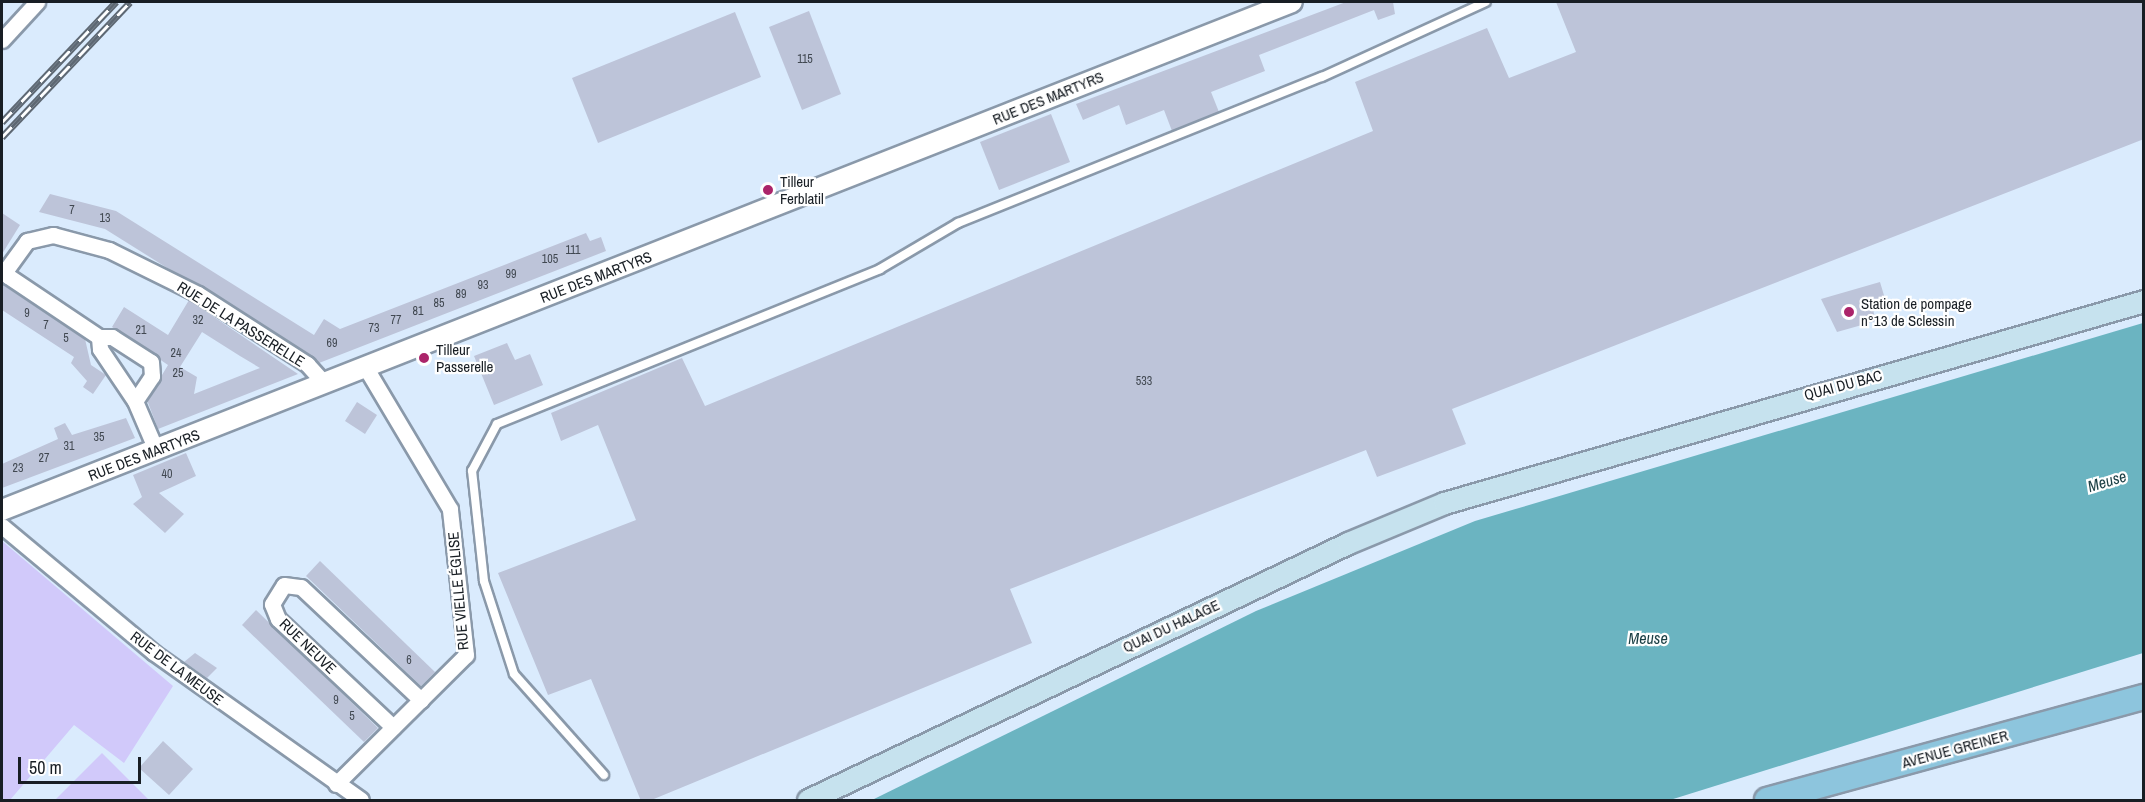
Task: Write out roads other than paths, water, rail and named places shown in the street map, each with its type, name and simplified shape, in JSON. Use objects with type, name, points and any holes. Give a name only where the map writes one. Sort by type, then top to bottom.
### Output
[{"type":"main road","name":"QUAI DU BAC","points":[[1543,470],[2144,301]]},
{"type":"main road","name":"QUAI DU HALAGE","points":[[808,801],[1348,543],[1543,470]]},
{"type":"main road","name":"AVENUE GREINER","points":[[1767,801],[2144,697]]},
{"type":"street","points":[[2,40],[37,2]]},
{"type":"street","name":"RUE DES MARTYRS","points":[[2,510],[1292,2]]},
{"type":"street","name":"RUE DE LA PASSERELLE","points":[[99,338],[8,276],[6,270],[27,241],[53,235],[109,250],[198,294],[307,364],[324,383]]},
{"type":"street","points":[[135,401],[152,376],[151,362],[112,337],[99,338],[117,382],[135,401],[156,450]]},
{"type":"street","name":"RUE VIELLE ÉGLISE","points":[[336,784],[466,655],[450,509],[366,368]]},
{"type":"street","name":"RUE DE LA MEUSE","points":[[2,526],[153,652],[361,801]]},
{"type":"street","name":"RUE NEUVE","points":[[393,727],[278,619],[272,604],[284,585],[301,587],[421,700]]},
{"type":"lane","points":[[604,775],[514,674],[484,581],[472,471],[497,424],[880,269],[958,223],[1322,77],[1486,2]]},
{"type":"water","name":"Meuse","points":[[2143,323],[2143,653],[1670,800],[872,800],[1256,611],[1475,521]]},
{"type":"railway","points":[[2,122],[116,2]]},
{"type":"railway","points":[[2,137],[130,2]]},
{"type":"place","name":"Tilleur Ferblatil","points":[[768,190]]},
{"type":"place","name":"Station de pompage n°13 de Sclessin","points":[[1849,312]]},
{"type":"place","name":"Tilleur Passerelle","points":[[424,358]]}]
